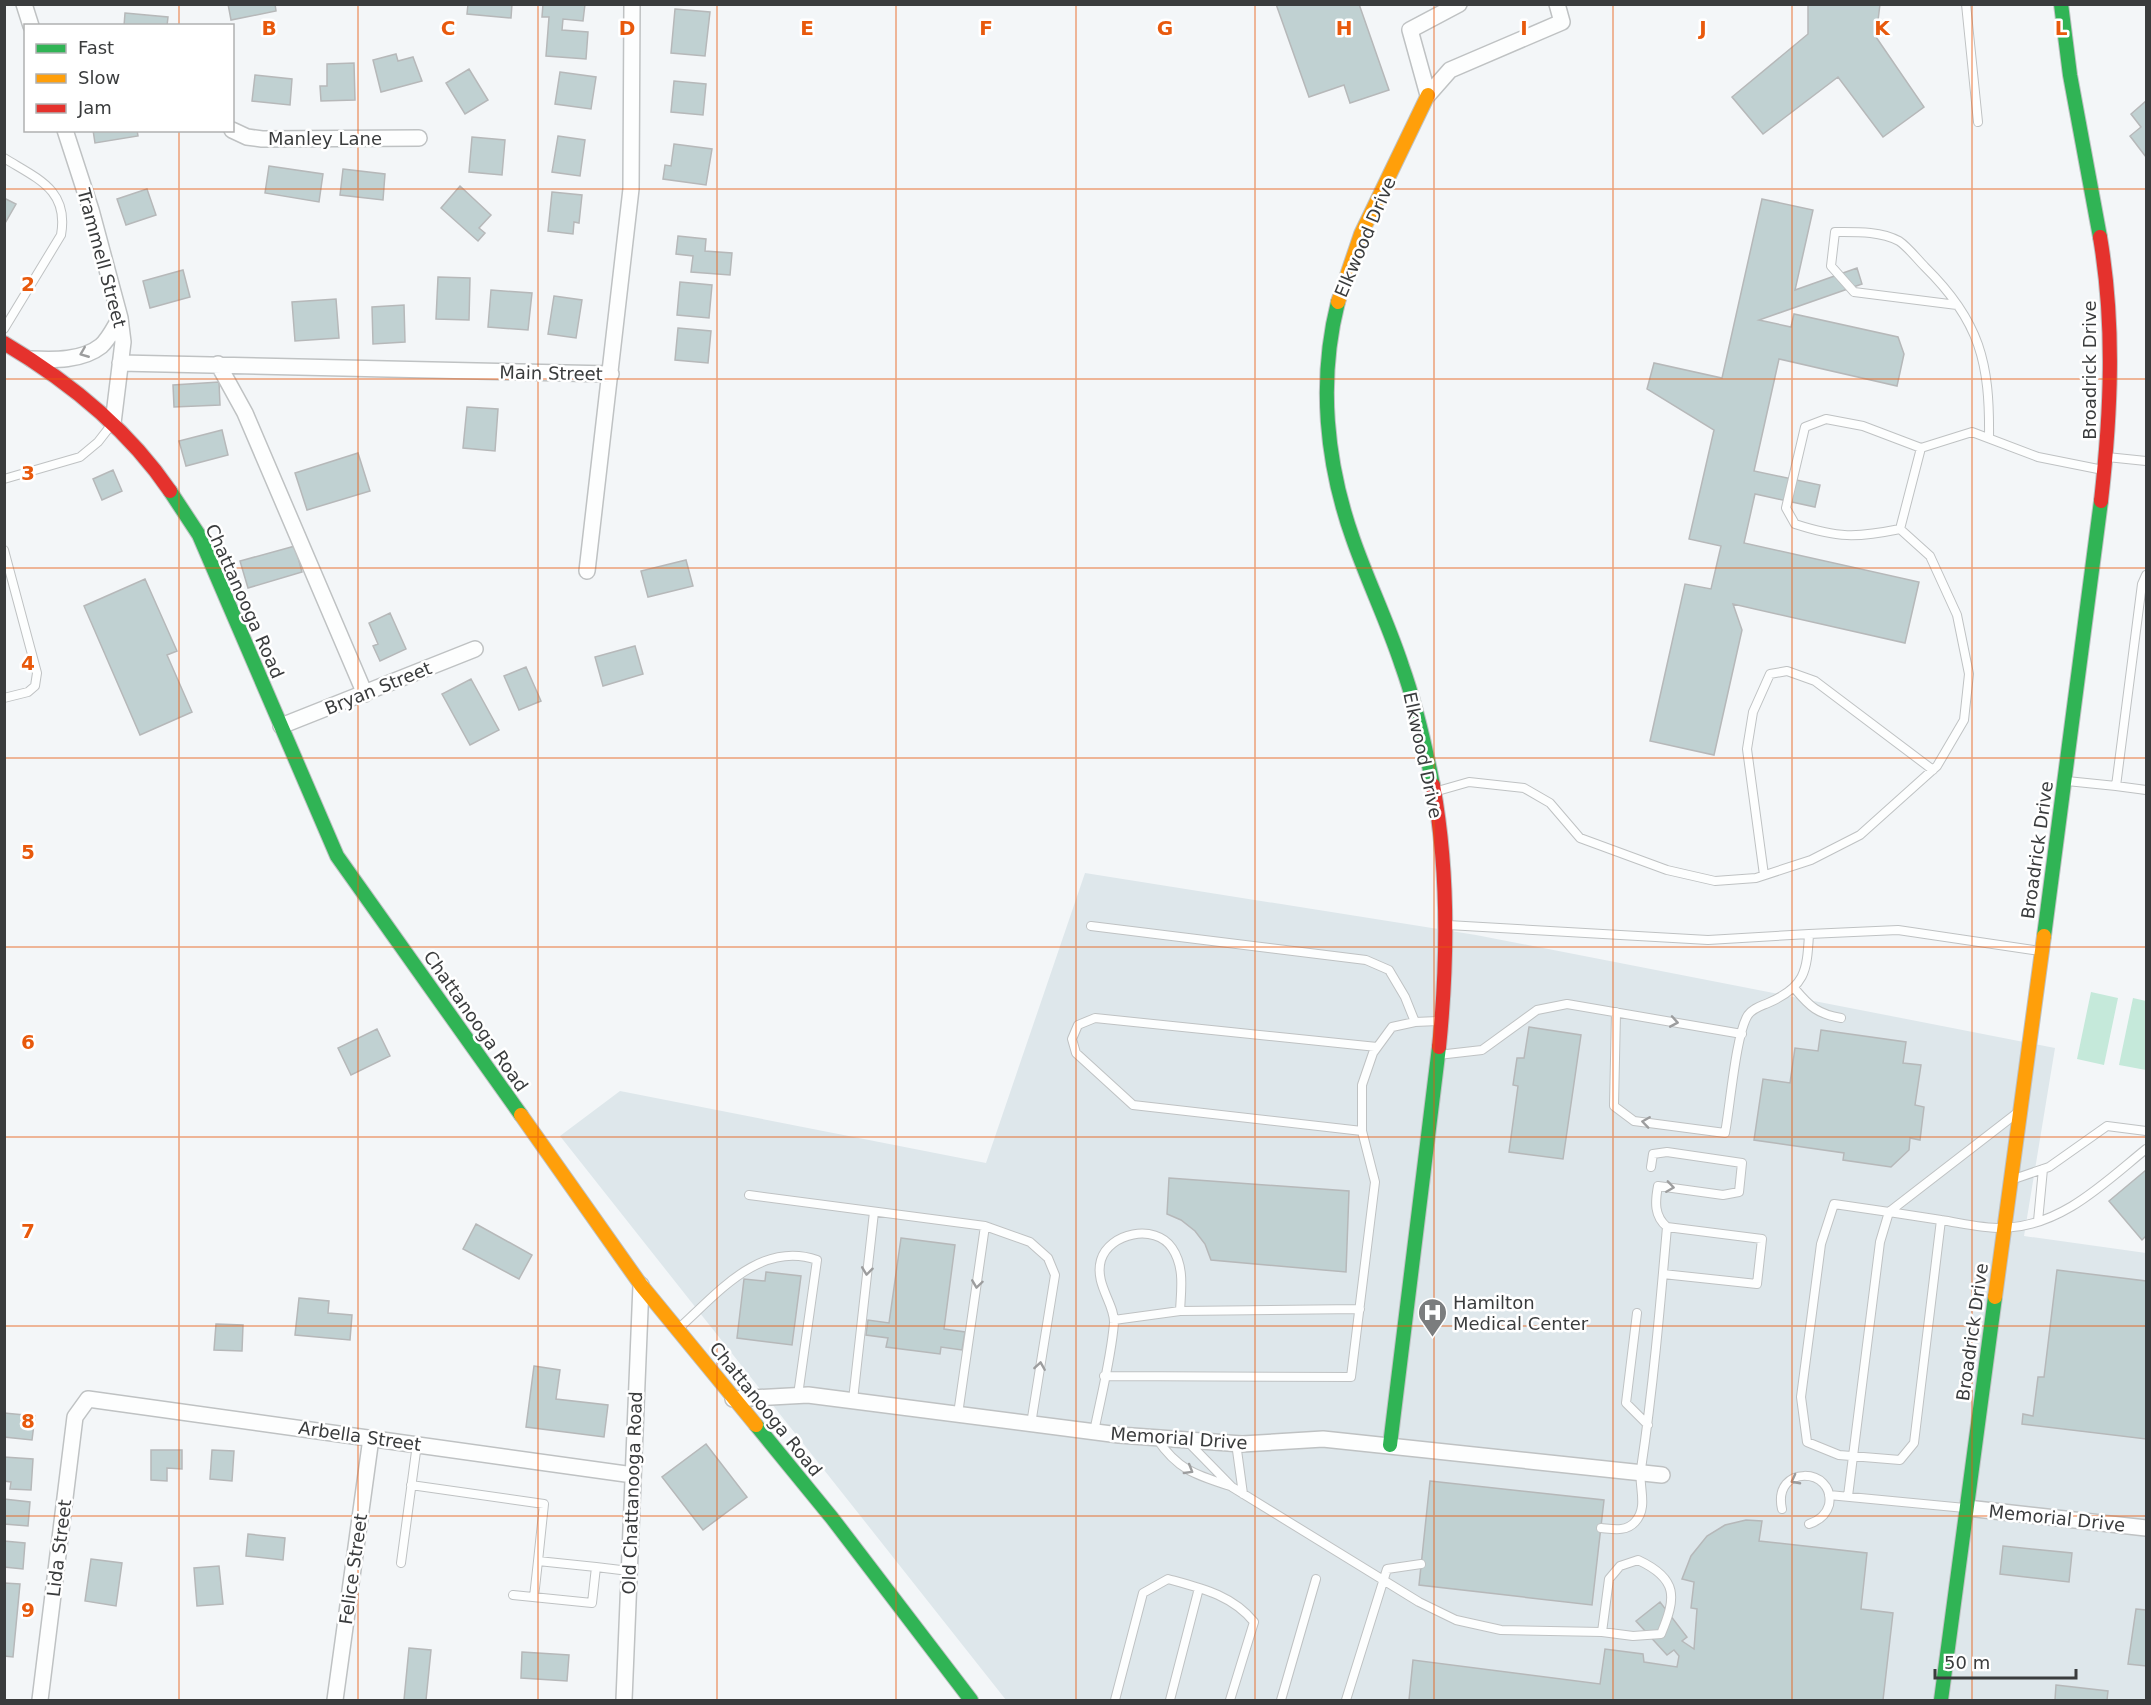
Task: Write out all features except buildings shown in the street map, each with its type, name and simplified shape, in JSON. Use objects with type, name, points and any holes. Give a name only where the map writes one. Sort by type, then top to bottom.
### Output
[{"type":"street","points":[[24,4],[30,24]]},
{"type":"street","name":"Main Street","points":[[120,363],[611,374],[631,189],[632,4]]},
{"type":"street","points":[[1428,95],[1410,30],[1459,4]]},
{"type":"street","name":"Elkwood Drive","points":[[1389,1445],[1442,1021],[1448,952],[1443,861],[1434,792],[1408,683],[1352,537],[1334,470],[1328,412],[1328,363],[1333,321],[1343,282],[1428,95],[1450,70],[1562,22],[1557,4]]},
{"type":"street","name":"Broadrick Drive","points":[[1941,1701],[2065,780],[2105,464],[2111,393],[2111,326],[2107,283],[2069,76],[2061,4]]},
{"type":"street","name":"Manley Lane","points":[[234,131],[247,137],[262,139],[419,138]]},
{"type":"street","name":"Trammell Street","points":[[66,132],[91,210],[120,318],[123,342],[112,423]]},
{"type":"street","points":[[31,359],[77,357],[101,346],[120,318]]},
{"type":"street","name":"Chattanooga Road","points":[[4,343],[31,359],[112,423],[155,469],[199,535],[337,856],[641,1286],[832,1518],[971,1701]]},
{"type":"street","points":[[218,364],[245,413],[365,694]]},
{"type":"street","points":[[587,571],[611,374]]},
{"type":"street","name":"Bryan Street","points":[[281,726],[475,649]]},
{"type":"street","name":"Old Chattanooga Road","points":[[624,1701],[641,1286]]},
{"type":"street","name":"Memorial Drive","points":[[733,1399],[798,1395],[853,1400],[1094,1432],[1187,1441],[1236,1443],[1323,1439],[1662,1475]]},
{"type":"street","name":"Arbella Street","points":[[88,1399],[633,1475]]},
{"type":"street","name":"Lida Street","points":[[40,1701],[75,1417],[88,1399]]},
{"type":"street","name":"Felice Street","points":[[335,1701],[371,1438]]},
{"type":"street","name":"Memorial Drive","points":[[1967,1508],[2146,1528]]},
{"type":"lane","points":[[1966,4],[1978,122]]},
{"type":"lane","points":[[4,158],[50,187],[59,200],[64,219],[61,235],[4,328]]},
{"type":"lane","points":[[1957,305],[1854,292],[1831,266],[1835,232],[1868,232],[1899,242],[1948,290],[1976,334],[1989,388],[1989,438]]},
{"type":"lane","points":[[1900,529],[1861,537],[1821,532],[1796,524],[1786,508],[1805,427],[1826,419],[1863,426],[1921,448],[1972,432],[2038,457],[2105,464],[2146,461]]},
{"type":"lane","points":[[4,479],[80,457],[98,442],[112,423]]},
{"type":"lane","points":[[1900,529],[1921,448]]},
{"type":"lane","points":[[1434,792],[1469,782],[1524,788],[1550,803],[1580,838],[1667,870],[1715,880],[1764,875],[1811,860],[1860,835],[1933,770],[1964,720],[1970,674],[1957,615],[1930,556],[1900,529]]},
{"type":"lane","points":[[4,550],[37,673],[35,686],[28,692],[4,698]]},
{"type":"lane","points":[[2116,786],[2142,584],[2146,575]]},
{"type":"lane","points":[[1764,875],[1747,749],[1753,712],[1770,674],[1787,671],[1815,681],[1933,770]]},
{"type":"lane","points":[[2065,780],[2146,790]]},
{"type":"lane","points":[[1446,925],[1708,940],[1898,930],[2042,951]]},
{"type":"lane","points":[[1091,926],[1366,960],[1389,970],[1406,997],[1415,1022]]},
{"type":"lane","points":[[1616,1012],[1614,1106],[1634,1121],[1725,1133],[1742,1034],[1748,1015],[1755,1008],[1795,989],[1807,967],[1809,934]]},
{"type":"lane","points":[[1795,989],[1809,1007],[1819,1014],[1841,1018]]},
{"type":"lane","points":[[1438,1055],[1482,1050],[1537,1011],[1567,1004],[1742,1034]]},
{"type":"lane","points":[[1362,1131],[1133,1105],[1076,1053],[1072,1039],[1078,1025],[1095,1018],[1377,1047]]},
{"type":"lane","points":[[1104,1376],[1351,1377],[1375,1182],[1362,1131],[1362,1085],[1377,1047],[1392,1027],[1415,1022],[1442,1021]]},
{"type":"lane","points":[[1848,1496],[1880,1242],[1889,1212],[2020,1110]]},
{"type":"lane","points":[[2011,1180],[2043,1169],[2107,1126],[2146,1131]]},
{"type":"lane","points":[[1941,1220],[1914,1443],[1900,1460],[1839,1455],[1807,1442],[1801,1398],[1821,1244],[1834,1204],[2004,1228],[2051,1218],[2080,1203],[2146,1149]]},
{"type":"lane","points":[[1651,1167],[1653,1154],[1667,1152],[1742,1163],[1739,1192],[1723,1195],[1658,1186],[1654,1203],[1660,1221],[1667,1227],[1762,1239],[1757,1284],[1663,1274]]},
{"type":"lane","points":[[2038,1221],[2043,1169]]},
{"type":"lane","points":[[749,1195],[986,1226],[1030,1242],[1048,1258],[1055,1275],[1031,1424]]},
{"type":"lane","points":[[853,1400],[874,1212]]},
{"type":"lane","points":[[958,1414],[986,1226]]},
{"type":"lane","points":[[1601,1528],[1621,1530],[1635,1522],[1643,1507],[1640,1472],[1648,1425],[1667,1227]]},
{"type":"lane","points":[[1094,1432],[1114,1320],[1100,1275],[1101,1259],[1114,1241],[1133,1233],[1157,1236],[1171,1246],[1179,1263],[1182,1282],[1180,1311]]},
{"type":"lane","points":[[678,1329],[750,1265],[782,1256],[801,1254],[817,1260],[798,1395]]},
{"type":"lane","points":[[1114,1320],[1180,1311],[1360,1309]]},
{"type":"lane","points":[[1638,1313],[1626,1403],[1648,1425]]},
{"type":"lane","points":[[1156,1438],[1171,1459],[1198,1476],[1232,1486]]},
{"type":"lane","points":[[1187,1441],[1243,1494],[1385,1581],[1456,1620],[1501,1630],[1602,1632],[1633,1636],[1661,1635],[1673,1605],[1666,1578],[1654,1567],[1638,1560],[1620,1566],[1610,1579],[1602,1632]]},
{"type":"lane","points":[[1236,1443],[1243,1494]]},
{"type":"lane","points":[[401,1563],[417,1444]]},
{"type":"lane","points":[[1782,1509],[1780,1495],[1784,1487],[1796,1476],[1813,1476],[1820,1480],[1829,1495],[1829,1503],[1822,1517],[1809,1524]]},
{"type":"lane","points":[[411,1485],[544,1504],[534,1597]]},
{"type":"lane","points":[[1829,1495],[1967,1508]]},
{"type":"lane","points":[[538,1561],[629,1570]]},
{"type":"lane","points":[[1346,1701],[1387,1569],[1421,1564]]},
{"type":"lane","points":[[513,1595],[592,1603],[596,1566]]},
{"type":"lane","points":[[1115,1701],[1143,1593],[1168,1579],[1211,1591],[1242,1608],[1254,1622],[1230,1701]]},
{"type":"lane","points":[[1281,1701],[1316,1579]]},
{"type":"lane","points":[[1170,1701],[1200,1588]]},
{"type":"shaded area","name":"Hamilton Medical Center","points":[[1085,873],[1476,935],[2055,1048],[2024,1236],[2146,1253],[2146,1700],[1006,1700],[560,1136],[620,1091],[986,1163]]},
{"type":"green space","points":[[2091,992],[2118,998],[2104,1065],[2077,1059]]},
{"type":"green space","points":[[2133,998],[2146,1001],[2146,1070],[2119,1065]]},
{"type":"traffic: fast","points":[[2061,4],[2070,75],[2100,237]]},
{"type":"traffic: fast","points":[[1338,302],[1328,362],[1327,392],[1328,422],[1336,481],[1353,539],[1407,681],[1420,725],[1433,785]]},
{"type":"traffic: fast","points":[[170,491],[199,535],[337,856],[521,1115]]},
{"type":"traffic: fast","points":[[2044,936],[2101,501]]},
{"type":"traffic: fast","points":[[1390,1445],[1439,1047]]},
{"type":"traffic: fast","points":[[1941,1700],[1995,1297]]},
{"type":"traffic: fast","points":[[756,1425],[832,1518],[971,1700]]},
{"type":"traffic: slow","points":[[1338,302],[1361,234],[1428,95]]},
{"type":"traffic: slow","points":[[1995,1297],[2044,936]]},
{"type":"traffic: slow","points":[[521,1115],[641,1285],[756,1425]]},
{"type":"traffic: jam","points":[[2100,237],[2110,336],[2109,402],[2101,501]]},
{"type":"traffic: jam","points":[[4,343],[51,373],[95,408],[135,447],[170,491]]},
{"type":"traffic: jam","points":[[1433,785],[1442,850],[1445,916],[1444,981],[1439,1047]]},
{"type":"place","name":"Hamilton Medical Center","points":[[1432,1338]]}]
